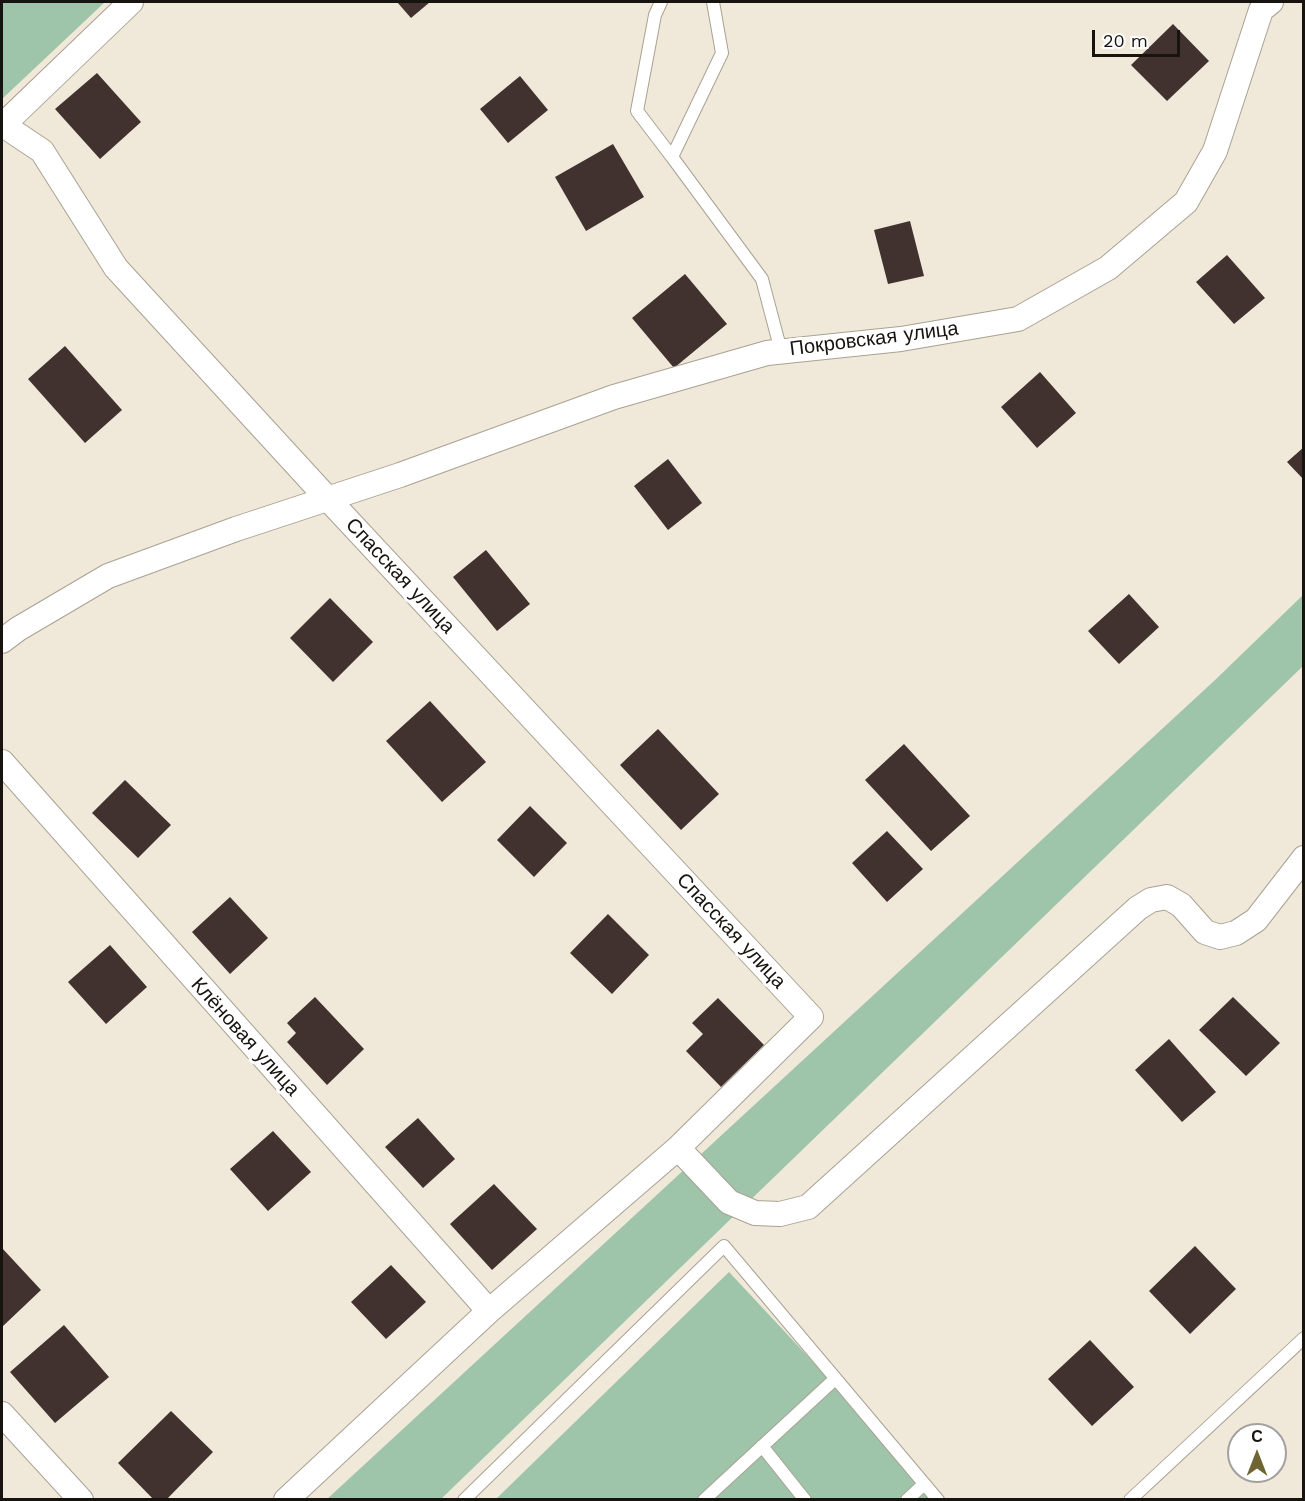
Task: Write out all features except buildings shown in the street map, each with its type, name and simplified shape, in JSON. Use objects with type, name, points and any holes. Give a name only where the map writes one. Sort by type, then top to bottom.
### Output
[{"type":"street","name":"Спасская улица","points":[[131,2],[3,125],[42,151],[116,268],[811,1017],[678,1148]]},
{"type":"street","name":"Покровская улица","points":[[2,641],[18,629],[108,576],[236,529],[400,475],[614,397],[767,353],[901,339],[1018,319],[1108,268],[1186,202],[1215,151],[1261,10],[1271,2]]},
{"type":"street","name":"Клёновая улица","points":[[2,762],[489,1311]]},
{"type":"street","points":[[286,1500],[489,1311],[678,1148],[729,1202],[755,1213],[780,1214],[808,1207],[1138,908],[1151,900],[1167,897],[1181,905],[1205,932],[1220,937],[1236,933],[1256,920],[1304,858]]},
{"type":"street","points":[[2,1414],[81,1500]]},
{"type":"lane","points":[[661,2],[655,15],[637,111],[762,279],[781,351]]},
{"type":"lane","points":[[672,157],[722,52],[713,2]]},
{"type":"lane","points":[[464,1500],[724,1246],[923,1485],[938,1500]]},
{"type":"lane","points":[[1130,1500],[1304,1338]]},
{"type":"lane","points":[[704,1500],[835,1379]]},
{"type":"lane","points":[[762,1446],[806,1500]]},
{"type":"lane","points":[[907,1500],[923,1485]]},
{"type":"green space","points":[[2,2],[105,2],[2,99]]},
{"type":"green space","points":[[1303,595],[1303,666],[441,1499],[326,1500],[1214,681]]},
{"type":"green space","points":[[729,1272],[886,1440],[934,1500],[495,1500]]}]
